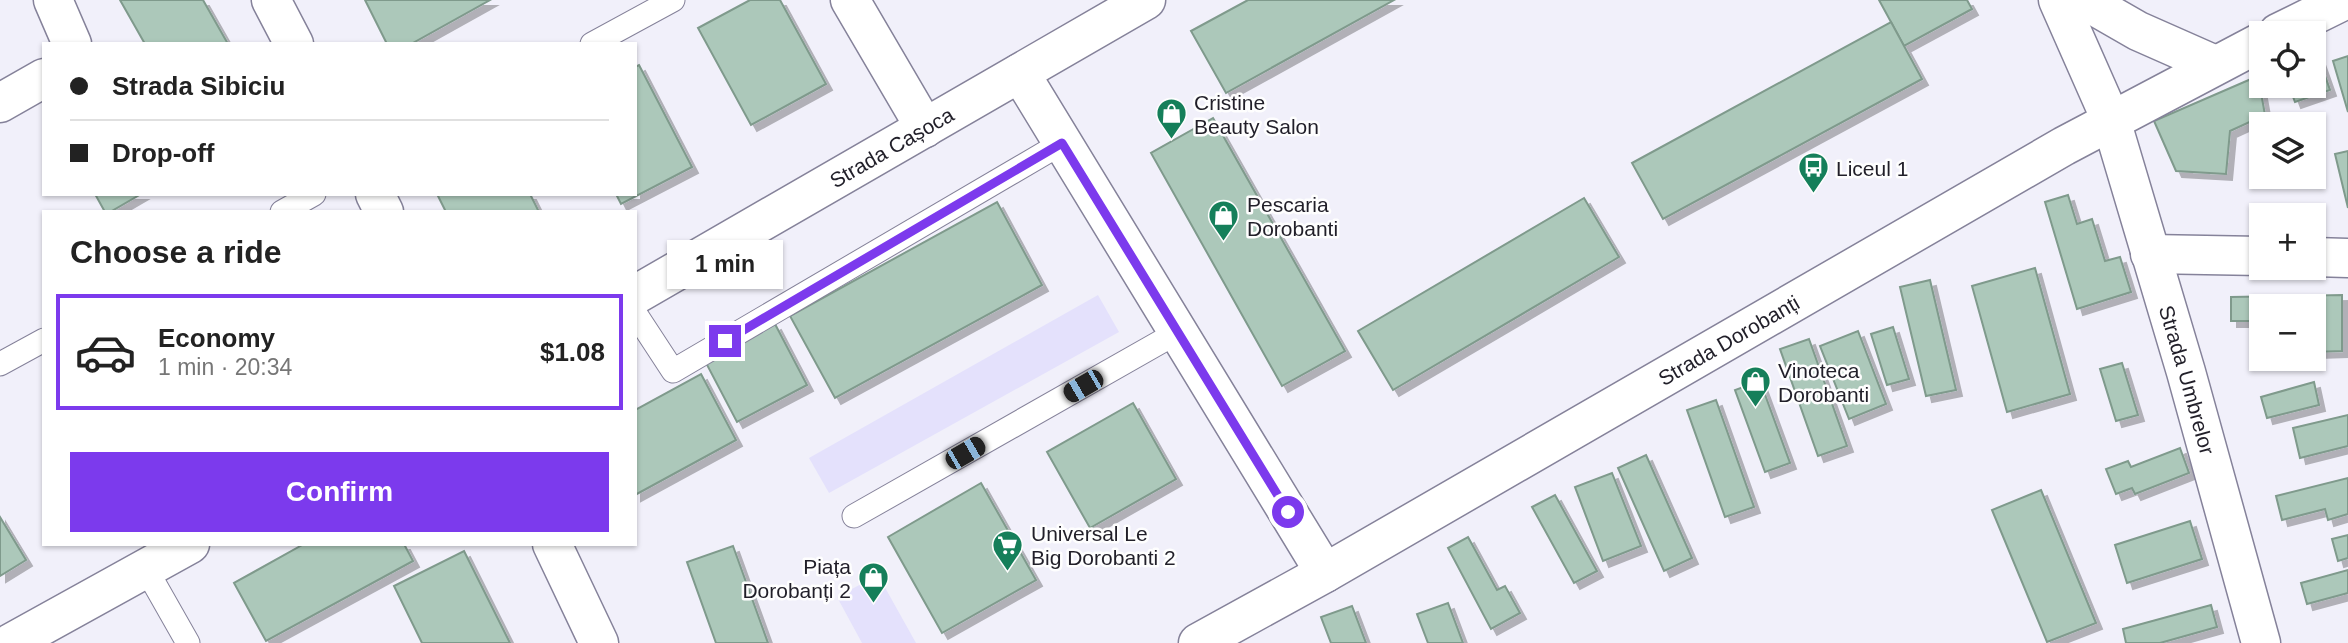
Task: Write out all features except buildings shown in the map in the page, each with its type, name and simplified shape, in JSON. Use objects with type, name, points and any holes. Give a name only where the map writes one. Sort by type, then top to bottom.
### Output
[{"type":"street","points":[[53,0],[71,42]]},
{"type":"street","points":[[271,0],[293,42]]},
{"type":"street","points":[[850,0],[925,128]]},
{"type":"street","name":"Strada Cașoca","points":[[637,294],[1146,0]]},
{"type":"street","name":"Strada Umbrelor","points":[[2058,0],[2111,120],[2261,643]]},
{"type":"street","points":[[2084,0],[2138,31],[2215,65]]},
{"type":"street","points":[[2302,21],[2345,0]]},
{"type":"street","name":"Strada Dorobanți","points":[[1198,643],[1325,573],[2111,120],[2249,48]]},
{"type":"street","points":[[1020,73],[1325,573]]},
{"type":"street","points":[[0,103],[42,79]]},
{"type":"street","points":[[2150,254],[2249,256]]},
{"type":"street","points":[[2326,257],[2348,258]]},
{"type":"street","points":[[11,643],[186,546]]},
{"type":"street","points":[[553,546],[599,643]]},
{"type":"lane","points":[[596,42],[673,0]]},
{"type":"lane","points":[[637,316],[673,371],[1062,143]]},
{"type":"lane","points":[[286,210],[310,196]]},
{"type":"lane","points":[[854,516],[1178,332]]},
{"type":"lane","points":[[0,364],[42,341]]},
{"type":"lane","points":[[146,569],[188,643]]},
{"type":"shaded area","points":[[1098,295],[1119,332],[829,493],[809,458]]},
{"type":"shaded area","points":[[878,575],[916,643],[862,643],[837,597]]},
{"type":"place","name":"Cristine Beauty Salon","points":[[1171,141]]},
{"type":"place","name":"Liceul 1","points":[[1813,195]]},
{"type":"place","name":"Pescaria Dorobanti","points":[[1224,243]]},
{"type":"place","name":"Vinoteca Dorobanti","points":[[1755,409]]},
{"type":"place","name":"Universal Le Big Dorobanti 2","points":[[1008,572]]},
{"type":"place","name":"Piața Dorobanți 2","points":[[874,605]]},
{"type":"route","points":[[725,341],[1062,143],[1288,512]]}]
